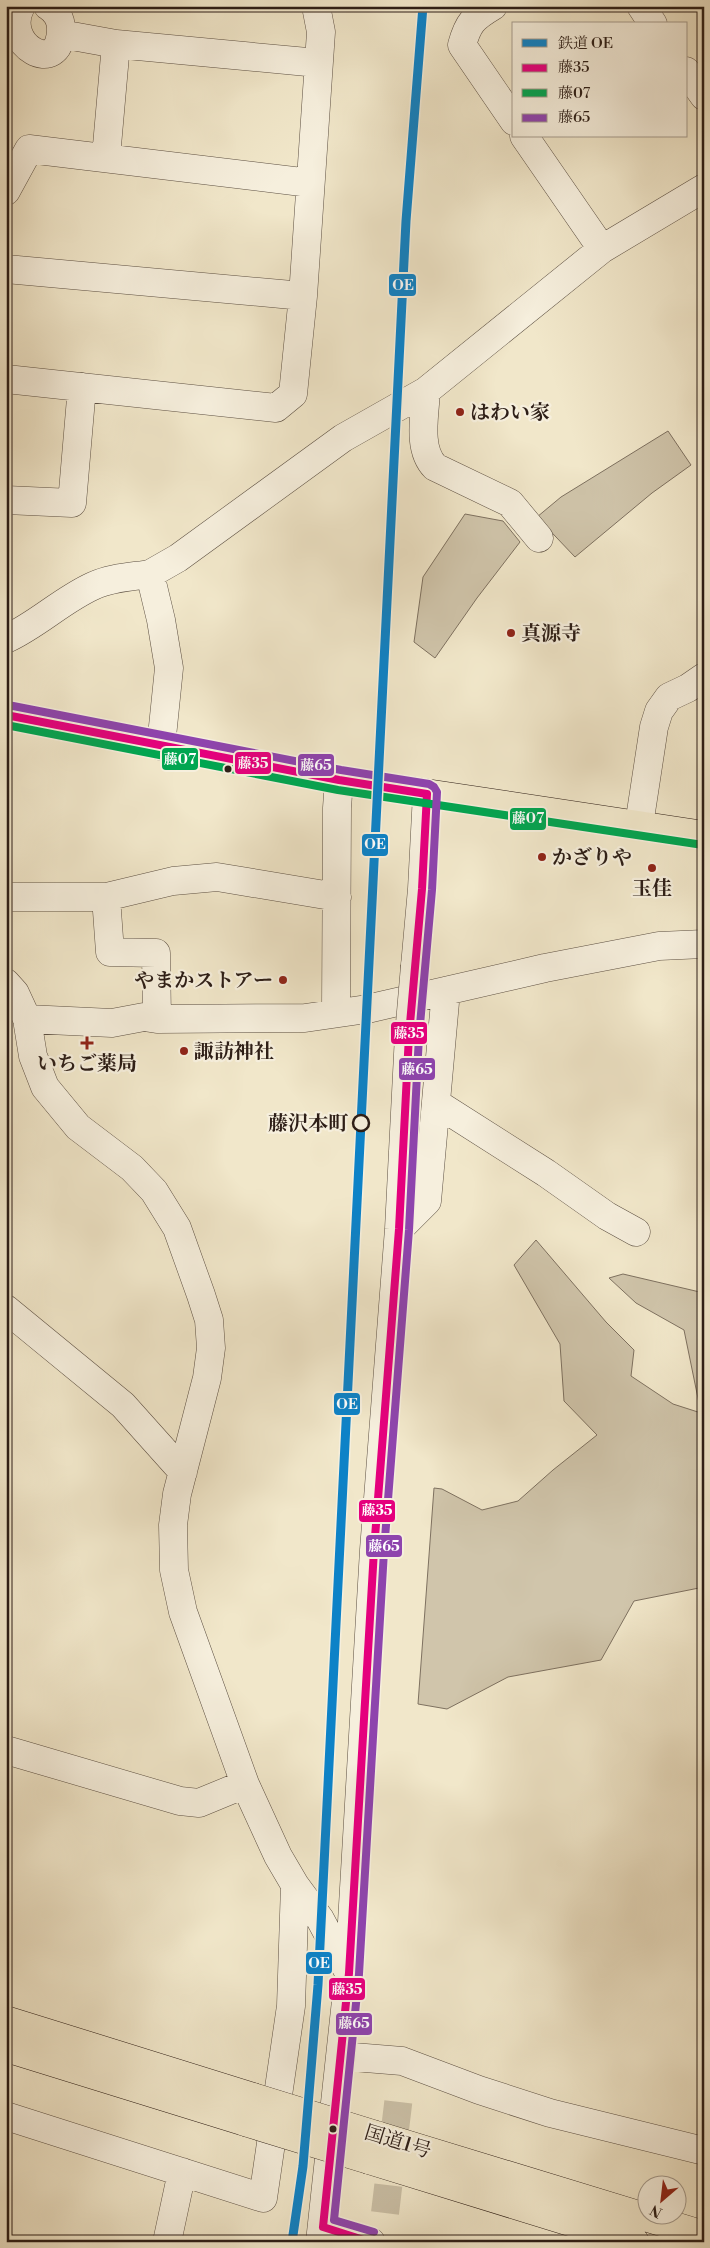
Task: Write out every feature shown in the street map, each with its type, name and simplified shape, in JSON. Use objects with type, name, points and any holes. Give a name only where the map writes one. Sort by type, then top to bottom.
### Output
[{"type":"main road","points":[[6,714],[343,781],[704,835]]},
{"type":"main road","name":"国道1号","points":[[6,2020],[249,2110]]},
{"type":"main road","name":"国道1号","points":[[6,2048],[249,2110],[373,2147],[704,2235]]},
{"type":"main road","name":"国道1号","points":[[373,2147],[635,2242]]},
{"type":"street","points":[[21,6],[10,19],[8,27],[13,56],[44,54],[58,42],[54,14]]},
{"type":"street","points":[[6,379],[276,408],[293,394],[303,296],[320,32],[316,6]]},
{"type":"street","points":[[493,6],[476,16],[467,28],[462,45],[512,118]]},
{"type":"street","points":[[641,6],[652,22]]},
{"type":"street","points":[[54,14],[116,44],[318,63]]},
{"type":"street","points":[[106,157],[116,44]]},
{"type":"street","points":[[688,74],[704,96]]},
{"type":"street","points":[[525,138],[602,250]]},
{"type":"street","points":[[6,191],[29,148],[310,183]]},
{"type":"street","points":[[6,639],[34,625],[58,607],[92,586],[109,580],[150,574],[178,558],[344,438],[426,391],[602,250],[704,188]]},
{"type":"street","points":[[6,269],[303,296]]},
{"type":"street","points":[[6,500],[72,503],[82,387]]},
{"type":"street","points":[[426,391],[424,440],[429,461],[435,467],[510,503],[539,538]]},
{"type":"street","points":[[150,574],[161,620],[169,668],[160,746]]},
{"type":"street","points":[[639,825],[654,727],[659,711],[669,697],[688,688],[704,677]]},
{"type":"street","points":[[336,1012],[337,897],[343,781]]},
{"type":"street","points":[[371,2242],[321,2234],[342,2056],[349,1973],[374,1550],[399,1229],[409,1035],[422,889],[427,794]]},
{"type":"street","points":[[6,897],[106,897],[172,881],[217,877],[337,897]]},
{"type":"street","points":[[106,897],[110,952],[156,953],[157,1019]]},
{"type":"street","points":[[27,1019],[112,1023],[144,1017],[157,1019],[305,1018],[367,1009],[545,968],[659,946],[704,944]]},
{"type":"street","points":[[6,983],[15,993],[27,1019],[33,1056],[45,1088],[78,1127],[132,1168],[154,1191],[177,1228],[201,1295],[209,1320],[211,1348],[207,1378],[177,1494],[173,1526],[174,1570],[184,1612],[245,1784],[278,1856],[295,1885],[320,1919],[349,1973]]},
{"type":"street","points":[[399,1229],[428,1200],[446,991]]},
{"type":"street","points":[[436,1103],[546,1173],[607,1216],[636,1232]]},
{"type":"street","points":[[6,1309],[123,1405],[183,1472]]},
{"type":"street","points":[[6,1750],[180,1802],[199,1803],[245,1784]]},
{"type":"street","points":[[6,2116],[263,2198],[291,2006],[295,1885]]},
{"type":"street","points":[[342,2056],[402,2061],[550,2114],[704,2151]]},
{"type":"street","points":[[167,2242],[182,2172]]},
{"type":"shaded area","points":[[668,431],[691,465],[652,493],[575,557],[537,517],[561,497]]},
{"type":"shaded area","points":[[465,514],[503,521],[520,542],[477,598],[435,658],[414,642],[423,577]]},
{"type":"shaded area","points":[[536,1240],[606,1322],[634,1350],[631,1376],[673,1404],[701,1413],[684,1330],[636,1303],[609,1278],[623,1274],[704,1293],[704,1587],[634,1601],[601,1660],[508,1677],[447,1709],[418,1704],[434,1488],[442,1489],[482,1510],[518,1501],[597,1435],[564,1401],[560,1344],[514,1265]]},
{"type":"tunnel","points":[[385,2213],[399,2096]]},
{"type":"rail line","name":"OE","points":[[292,2242],[303,2166],[318,1985],[406,221],[423,6]]},
{"type":"transit line","name":"藤65","points":[[8,705],[341,770],[429,784],[437,792],[432,890],[419,1036],[409,1230],[384,1551],[359,1974],[334,2220],[374,2232]]},
{"type":"transit line","name":"藤35","points":[[6,715],[339,780],[427,794]]},
{"type":"transit line","name":"藤07","points":[[6,725],[338,790],[703,845]]},
{"type":"transit line","name":"藤35","points":[[323,2227],[349,1973],[374,1550],[399,1229],[409,1035],[422,889],[427,794]]},
{"type":"transit line","name":"藤35","points":[[323,2227],[370,2242]]},
{"type":"place","name":"はわい家","points":[[460,412]]},
{"type":"place","name":"真源寺","points":[[511,633]]},
{"type":"place","name":"かざりや","points":[[542,857]]},
{"type":"place","name":"玉佳","points":[[652,868]]},
{"type":"place","name":"やまかストアー","points":[[283,980]]},
{"type":"place","name":"いちご薬局","points":[[87,1043]]},
{"type":"place","name":"諏訪神社","points":[[184,1051]]},
{"type":"place","name":"藤沢本町","points":[[361,1123]]}]
